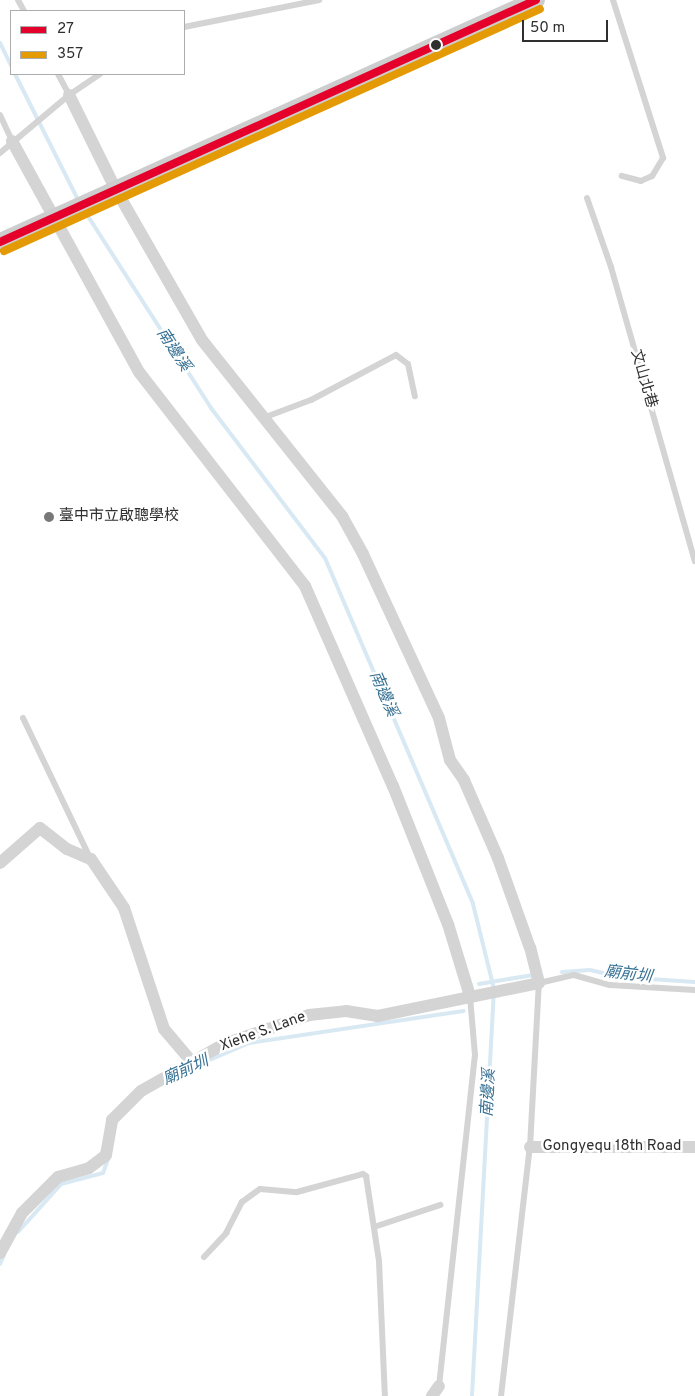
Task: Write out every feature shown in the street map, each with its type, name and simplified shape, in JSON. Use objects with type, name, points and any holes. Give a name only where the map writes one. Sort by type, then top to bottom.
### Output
[{"type":"main road","points":[[0,242],[536,0]]},
{"type":"street","points":[[65,99],[202,340],[262,419],[342,516],[384,593],[439,718],[450,760],[464,780],[498,858],[530,948],[538,983]]},
{"type":"street","points":[[15,139],[59,216],[139,372],[305,586],[393,786],[448,924],[470,996]]},
{"type":"street","points":[[0,863],[40,828],[67,849],[91,859],[124,908],[164,1029],[192,1062]]},
{"type":"street","name":"Xiehe S. Lane","points":[[0,1253],[22,1213],[58,1177],[89,1168],[106,1155],[112,1120],[141,1090],[233,1041],[310,1015],[346,1011],[378,1016],[538,983]]},
{"type":"street","name":"Gongyequ 18th Road","points":[[530,1147],[695,1147]]},
{"type":"lane","points":[[185,27],[319,0]]},
{"type":"lane","points":[[613,0],[663,158],[652,176],[641,181],[622,176]]},
{"type":"lane","points":[[58,75],[65,99]]},
{"type":"lane","points":[[0,153],[65,99],[99,75]]},
{"type":"lane","points":[[0,115],[15,139]]},
{"type":"lane","name":"文山北巷","points":[[587,198],[611,267],[695,561]]},
{"type":"lane","points":[[262,419],[311,400],[396,355],[408,364],[415,396]]},
{"type":"lane","points":[[23,718],[91,859]]},
{"type":"lane","points":[[501,1396],[530,1147],[538,983],[574,975],[610,985],[695,990]]},
{"type":"lane","points":[[436,1391],[474,1055],[470,996]]},
{"type":"lane","points":[[204,1257],[226,1233],[242,1202],[260,1189],[297,1192],[363,1174],[366,1176],[379,1261],[385,1396]]},
{"type":"lane","points":[[374,1227],[440,1205]]},
{"type":"waterway","name":"南邊溪","points":[[0,43],[10,64]]},
{"type":"waterway","name":"南邊溪","points":[[16,75],[79,202]]},
{"type":"waterway","name":"南邊溪","points":[[84,210],[211,408],[325,558],[473,904],[494,989],[472,1396]]},
{"type":"waterway","name":"廟前圳","points":[[562,972],[590,970],[620,977],[695,982]]},
{"type":"waterway","name":"廟前圳","points":[[479,984],[533,975]]},
{"type":"waterway","name":"廟前圳","points":[[205,1062],[249,1043],[464,1011]]},
{"type":"waterway","name":"廟前圳","points":[[18,1232],[61,1184],[103,1173],[108,1159]]},
{"type":"waterway","name":"廟前圳","points":[[0,1264],[4,1255]]},
{"type":"transit line","name":"27","points":[[0,242],[536,0]]},
{"type":"transit line","name":"357","points":[[4,251],[540,9]]},
{"type":"place","name":"臺中市立啟聰學校","points":[[49,517]]}]
